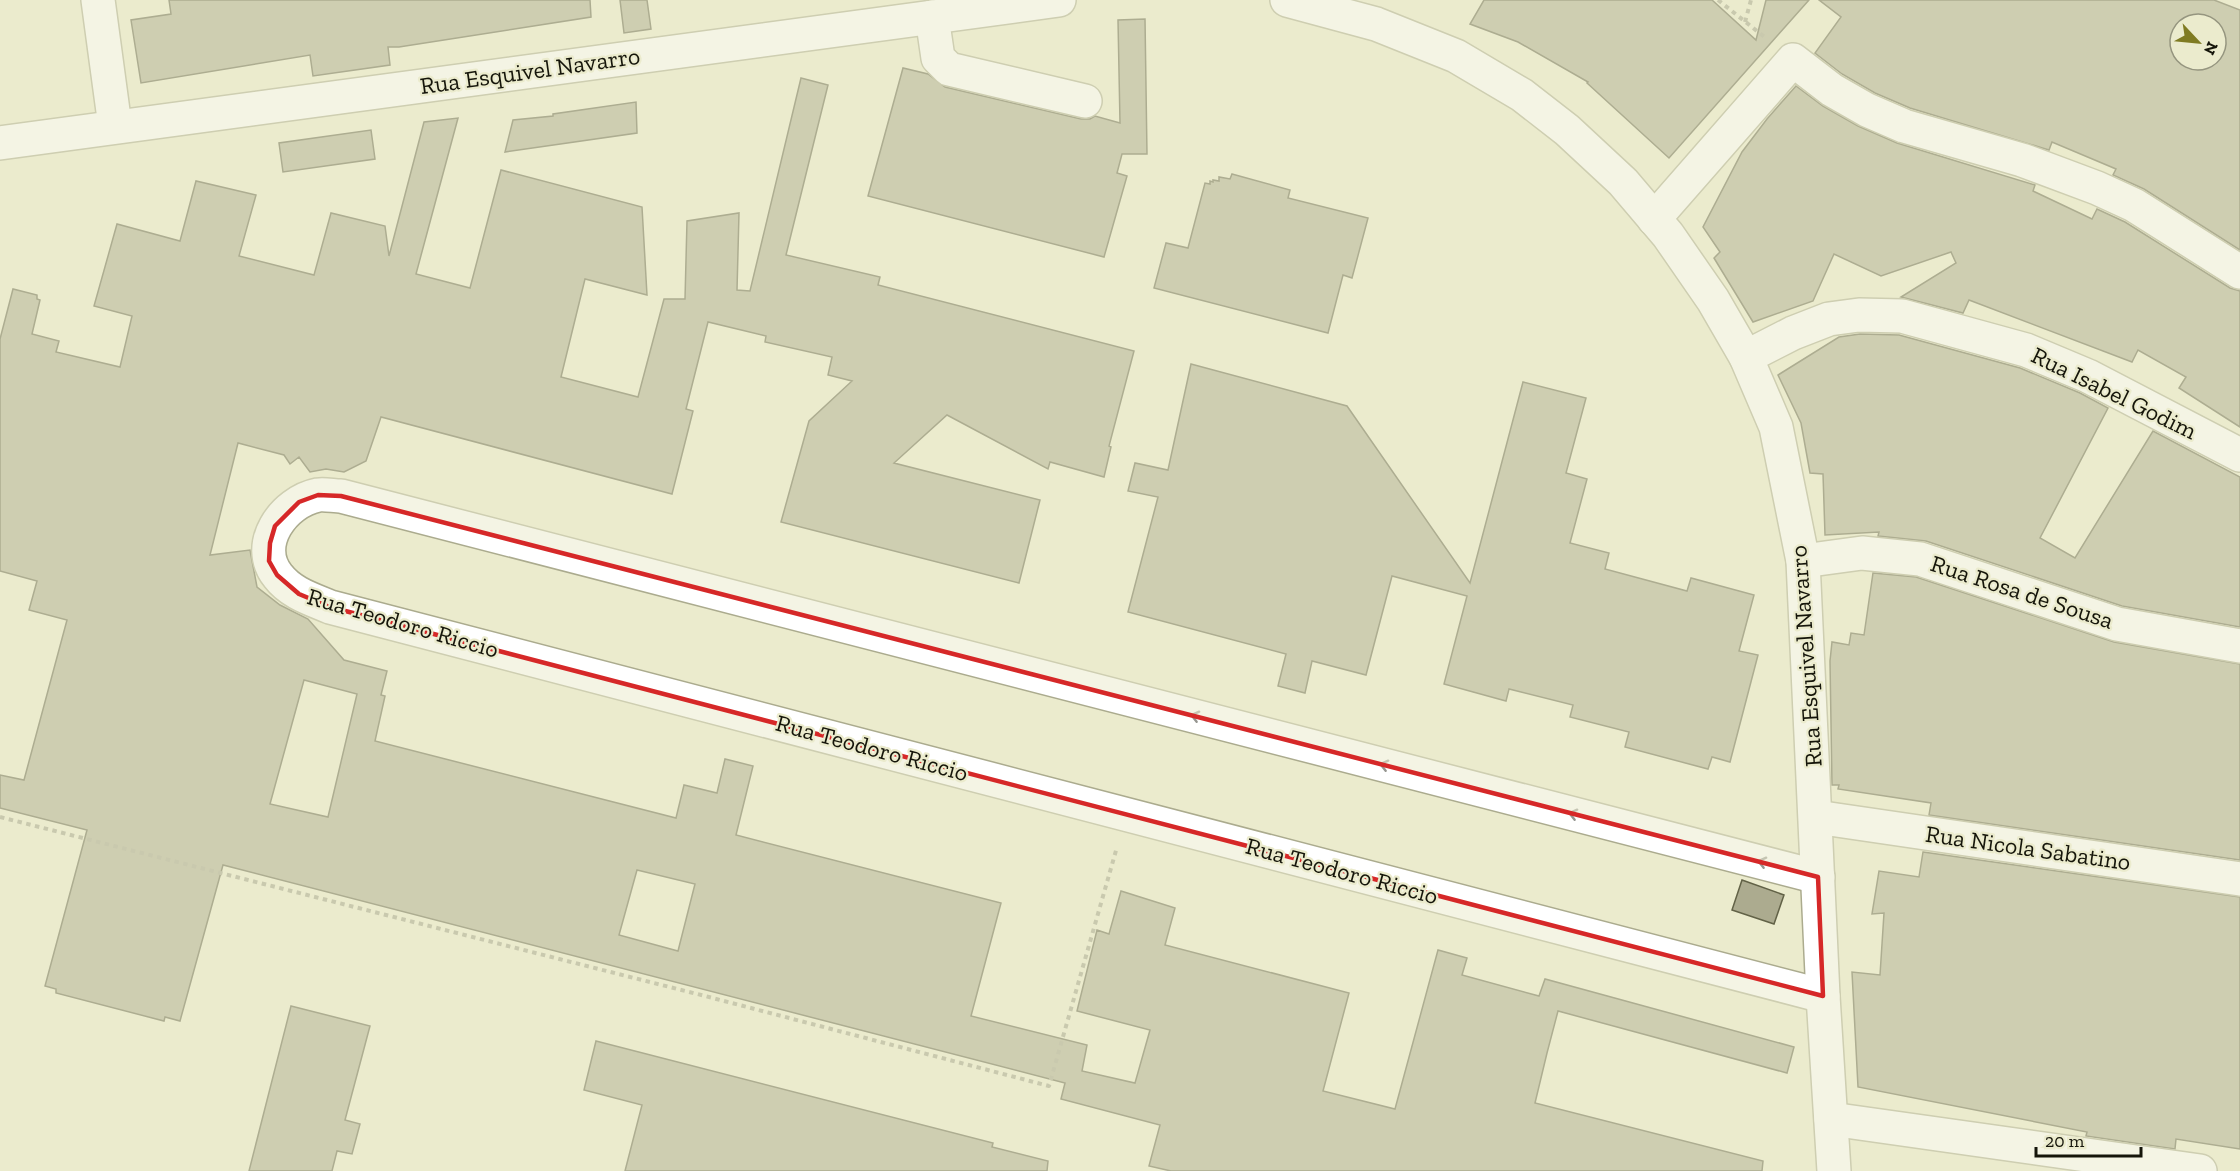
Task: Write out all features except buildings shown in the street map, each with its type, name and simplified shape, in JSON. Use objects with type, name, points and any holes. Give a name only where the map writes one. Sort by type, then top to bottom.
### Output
[{"type":"street","points":[[98,0],[115,126]]},
{"type":"street","name":"Rua Esquivel Navarro","points":[[0,143],[1059,0]]},
{"type":"street","name":"Rua Esquivel Navarro","points":[[1287,0],[1376,24],[1456,56],[1522,95],[1583,144],[1623,182],[1668,235],[1713,300],[1746,357],[1776,427],[1803,561],[1816,817],[1822,996],[1833,1171]]},
{"type":"street","points":[[932,17],[938,58],[949,69],[1085,101]]},
{"type":"street","points":[[1654,219],[1793,60],[1832,90],[1867,110],[1904,126],[2022,160],[2097,188],[2134,205],[2240,272]]},
{"type":"street","name":"Rua Isabel Godim","points":[[1746,357],[1793,333],[1828,319],[1859,315],[1902,316],[2026,350],[2088,376],[2240,455]]},
{"type":"street","name":"Rua Teodoro Riccio","points":[[1818,877],[341,496],[318,495],[299,502],[285,512],[275,526],[270,543],[269,561],[277,575],[299,594],[330,607],[1822,996]]},
{"type":"street","name":"Rua Rosa de Sousa","points":[[1803,561],[1862,553],[1920,559],[2117,624],[2240,646]]},
{"type":"street","name":"Rua Nicola Sabatino","points":[[1816,817],[2240,879]]},
{"type":"street","points":[[1831,1119],[2200,1171]]},
{"type":"path","points":[[1718,0],[1793,60]]},
{"type":"path","points":[[1745,22],[1751,0]]},
{"type":"path","points":[[0,817],[1049,1086],[1126,814]]},
{"type":"highlighted area","points":[[318,495],[341,496],[1818,877],[1823,996],[330,607],[299,594],[277,575],[269,561],[270,543],[275,526],[299,502]]}]
